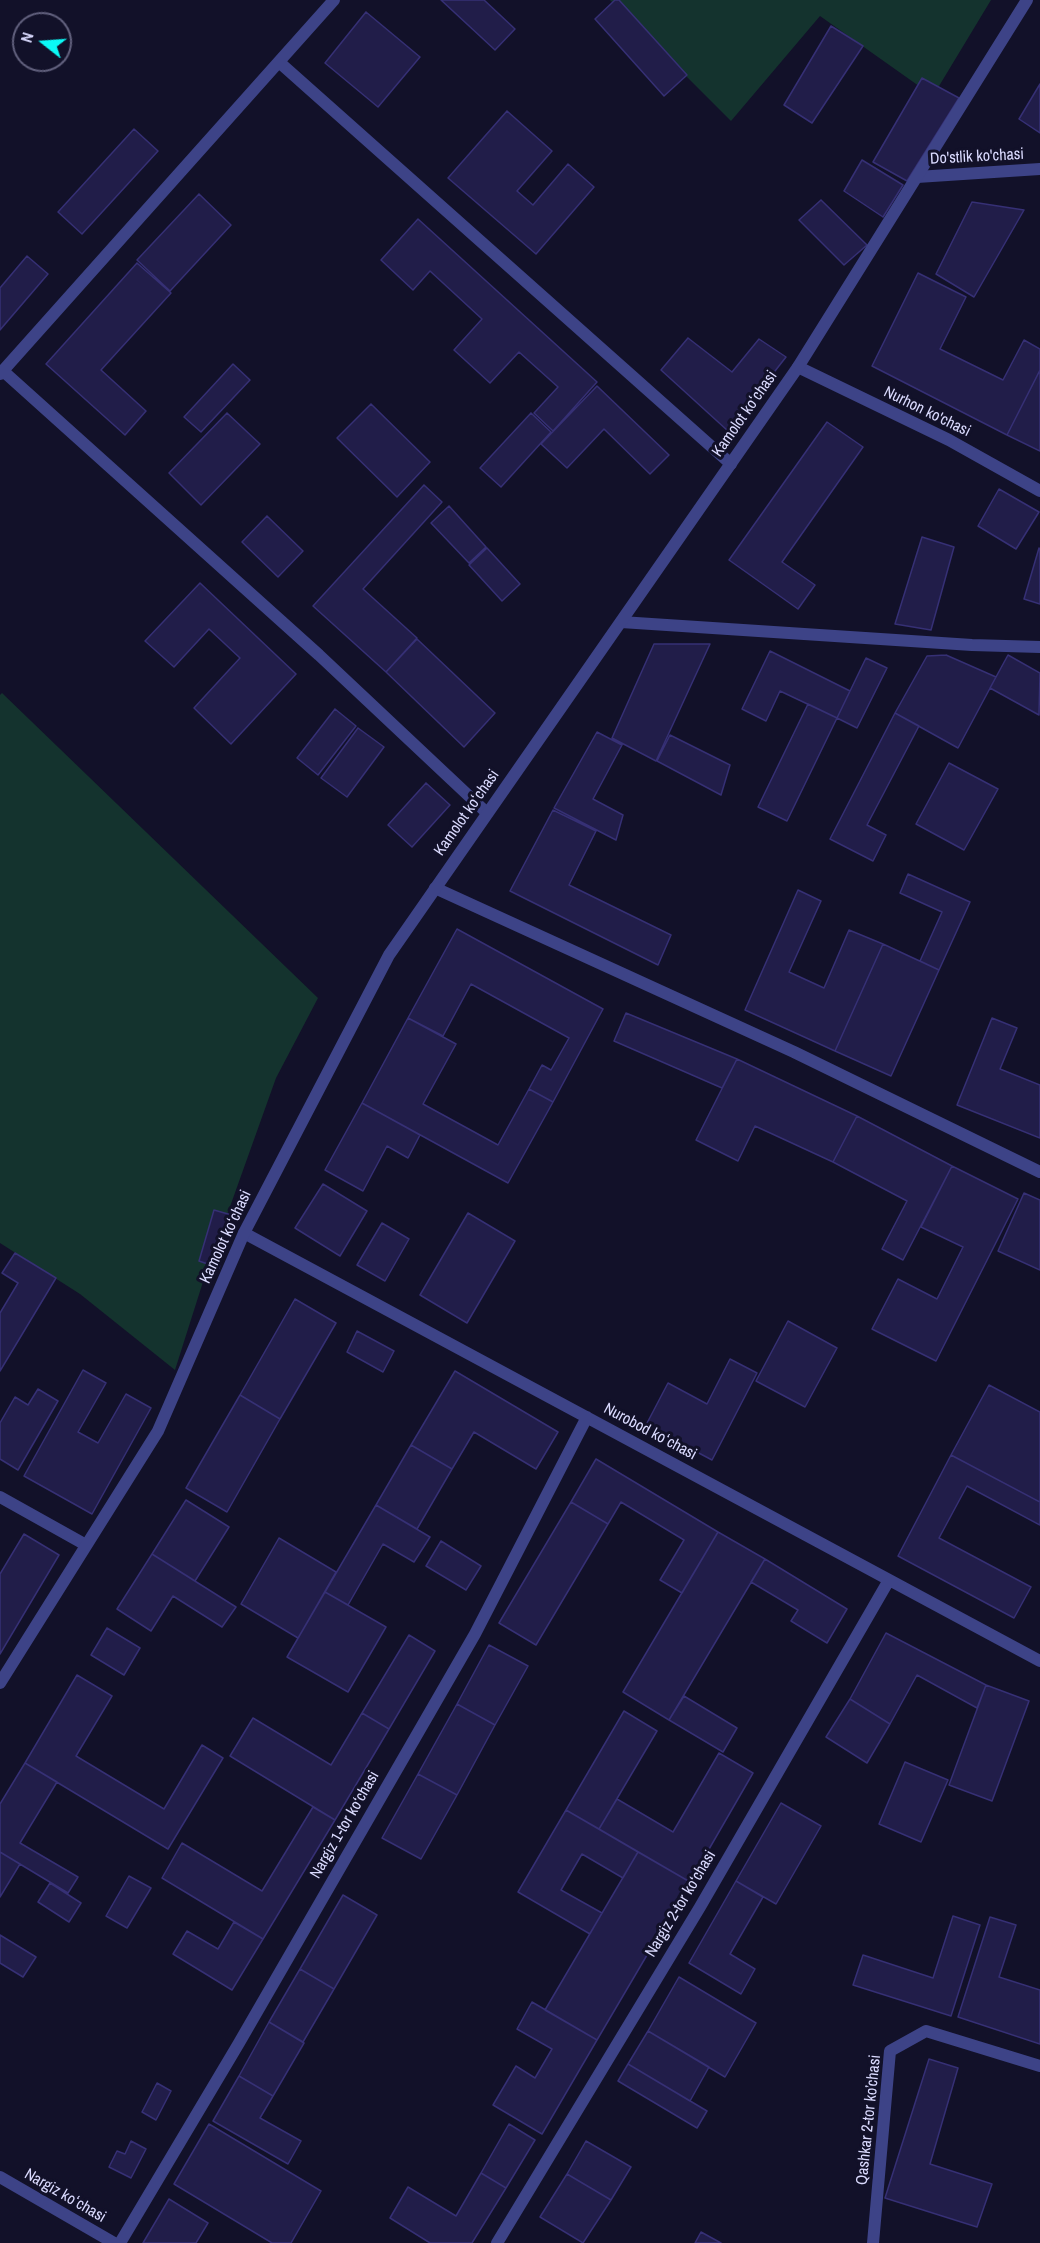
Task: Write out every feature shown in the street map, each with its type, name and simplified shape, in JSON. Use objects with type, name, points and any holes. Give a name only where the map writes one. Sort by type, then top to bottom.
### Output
[{"type":"street","points":[[334,0],[1,372],[319,655],[487,813]]},
{"type":"street","name":"Kamolot koʻchasi","points":[[0,1683],[158,1431],[244,1233],[389,955],[798,367],[1027,0]]},
{"type":"street","points":[[279,62],[731,464]]},
{"type":"street","name":"Do'stlik ko'chasi","points":[[917,177],[1040,169]]},
{"type":"street","name":"Nurhon ko'chasi","points":[[798,367],[949,440],[1040,491]]},
{"type":"street","points":[[621,622],[972,645],[1040,647]]},
{"type":"street","points":[[435,888],[794,1052],[1040,1172]]},
{"type":"street","name":"Nurobod koʻchasi","points":[[244,1233],[1040,1661]]},
{"type":"street","name":"Nargiz 1-tor ko‘chasi","points":[[120,2243],[240,2043],[475,1634],[587,1417]]},
{"type":"street","points":[[0,1497],[86,1545]]},
{"type":"street","name":"Nargiz 2-tor ko‘chasi","points":[[497,2243],[700,1907],[889,1580]]},
{"type":"street","name":"Qashkar 2-tor koʼchasi","points":[[873,2243],[890,2051],[926,2031],[1040,2066]]},
{"type":"street","name":"Nargiz koʻchasi","points":[[0,2177],[114,2243]]},
{"type":"green space","points":[[610,0],[991,0],[933,96],[820,16],[731,121]]},
{"type":"green space","points":[[2,693],[318,998],[276,1078],[202,1285],[175,1370],[80,1294],[0,1243],[0,695]]},
{"type":"building","points":[[441,0],[484,0],[515,29],[495,50]]},
{"type":"building","points":[[615,0],[619,0],[687,75],[664,96],[595,19]]},
{"type":"building","points":[[366,12],[420,57],[378,107],[325,63]]},
{"type":"building","points":[[831,26],[863,46],[812,123],[784,105]]},
{"type":"building","points":[[922,78],[959,98],[907,181],[873,162]]},
{"type":"building","points":[[1040,84],[1040,133],[1019,119]]},
{"type":"building","points":[[507,111],[552,151],[517,191],[533,205],[568,164],[594,187],[536,254],[448,178]]},
{"type":"building","points":[[134,129],[158,151],[82,234],[58,212]]},
{"type":"building","points":[[862,160],[903,185],[883,217],[844,191]]},
{"type":"building","points":[[199,194],[231,225],[170,291],[137,260]]},
{"type":"building","points":[[821,200],[867,245],[844,265],[799,220]]},
{"type":"building","points":[[972,202],[1024,210],[974,297],[936,274]]},
{"type":"building","points":[[418,219],[597,382],[553,431],[534,413],[558,387],[519,352],[490,383],[454,350],[482,319],[430,271],[413,290],[381,260]]},
{"type":"building","points":[[27,256],[48,274],[0,330],[0,288]]},
{"type":"building","points":[[137,263],[171,293],[101,370],[146,411],[125,435],[46,364]]},
{"type":"building","points":[[918,273],[966,297],[940,349],[1003,380],[1024,340],[1040,349],[1040,370],[1007,435],[872,366]]},
{"type":"building","points":[[688,338],[732,372],[759,339],[786,357],[728,431],[661,370]]},
{"type":"building","points":[[233,364],[250,380],[201,432],[184,417]]},
{"type":"building","points":[[1040,370],[1040,451],[1007,435]]},
{"type":"building","points":[[597,386],[669,455],[650,474],[604,429],[567,468],[541,444]]},
{"type":"building","points":[[371,404],[430,462],[397,497],[337,438]]},
{"type":"building","points":[[227,413],[260,444],[201,505],[169,473]]},
{"type":"building","points":[[531,413],[551,432],[501,487],[480,468]]},
{"type":"building","points":[[827,422],[863,447],[782,562],[815,585],[798,609],[729,560]]},
{"type":"building","points":[[424,485],[442,502],[363,589],[417,638],[386,672],[313,606]]},
{"type":"building","points":[[999,489],[1039,512],[1016,549],[978,526]]},
{"type":"building","points":[[449,506],[486,547],[469,563],[431,523]]},
{"type":"building","points":[[267,516],[303,551],[278,577],[242,542]]},
{"type":"building","points":[[922,537],[954,547],[931,630],[895,624]]},
{"type":"building","points":[[487,548],[520,584],[502,601],[469,565]]},
{"type":"building","points":[[1040,549],[1040,604],[1024,599]]},
{"type":"building","points":[[200,583],[296,674],[231,744],[194,708],[240,658],[209,629],[174,667],[145,641]]},
{"type":"building","points":[[417,639],[495,713],[464,747],[386,672]]},
{"type":"building","points":[[654,644],[710,644],[656,761],[612,738]]},
{"type":"building","points":[[770,651],[850,691],[837,718],[780,691],[766,721],[742,709]]},
{"type":"building","points":[[946,655],[996,677],[958,748],[895,713],[927,656]]},
{"type":"building","points":[[1008,655],[1040,673],[1039,715],[990,688]]},
{"type":"building","points":[[866,658],[887,668],[857,728],[837,718]]},
{"type":"building","points":[[808,704],[837,718],[787,821],[758,807]]},
{"type":"building","points":[[335,709],[356,726],[318,775],[297,758]]},
{"type":"building","points":[[895,713],[919,726],[867,825],[886,835],[873,861],[830,839]]},
{"type":"building","points":[[358,728],[384,747],[347,797],[321,778]]},
{"type":"building","points":[[597,732],[622,745],[593,799],[623,815],[616,840],[554,808]]},
{"type":"building","points":[[670,735],[730,765],[721,795],[657,761]]},
{"type":"building","points":[[949,763],[998,789],[964,850],[916,824]]},
{"type":"building","points":[[426,783],[450,805],[412,847],[388,825]]},
{"type":"building","points":[[553,810],[596,831],[569,885],[671,935],[658,965],[510,891]]},
{"type":"building","points":[[908,874],[970,902],[939,970],[920,961],[942,912],[900,893]]},
{"type":"building","points":[[798,890],[821,901],[789,972],[824,988],[849,930],[883,944],[835,1051],[745,1010]]},
{"type":"building","points":[[457,929],[603,1009],[553,1102],[529,1089],[542,1065],[551,1070],[569,1038],[471,984],[443,1036],[408,1018]]},
{"type":"building","points":[[883,944],[939,970],[891,1076],[835,1051]]},
{"type":"building","points":[[626,1013],[737,1059],[722,1088],[614,1041]]},
{"type":"building","points":[[408,1018],[456,1044],[423,1104],[498,1145],[529,1089],[553,1102],[508,1183],[362,1103]]},
{"type":"building","points":[[992,1018],[1017,1028],[1000,1069],[1040,1085],[1040,1138],[957,1105]]},
{"type":"building","points":[[737,1059],[857,1116],[833,1162],[755,1126],[738,1161],[696,1140]]},
{"type":"building","points":[[362,1103],[420,1135],[408,1158],[387,1146],[363,1191],[325,1170]]},
{"type":"building","points":[[857,1116],[952,1166],[903,1260],[882,1249],[907,1201],[833,1162]]},
{"type":"building","points":[[952,1166],[1018,1199],[936,1361],[872,1329],[898,1279],[937,1299],[963,1247],[921,1227]]},
{"type":"building","points":[[323,1184],[367,1211],[340,1256],[295,1228]]},
{"type":"building","points":[[1024,1193],[1040,1200],[1040,1270],[998,1251]]},
{"type":"building","points":[[214,1210],[235,1216],[219,1268],[199,1261]]},
{"type":"building","points":[[468,1213],[515,1241],[467,1323],[420,1295]]},
{"type":"building","points":[[382,1223],[409,1239],[385,1281],[357,1265]]},
{"type":"building","points":[[15,1253],[56,1278],[0,1371],[0,1313],[18,1283],[2,1273]]},
{"type":"building","points":[[295,1299],[336,1323],[280,1419],[240,1395]]},
{"type":"building","points":[[788,1321],[837,1348],[805,1407],[756,1381]]},
{"type":"building","points":[[357,1331],[394,1351],[383,1372],[347,1352]]},
{"type":"building","points":[[730,1359],[757,1373],[712,1460],[646,1425],[668,1383],[707,1404]]},
{"type":"building","points":[[83,1370],[106,1383],[78,1432],[98,1443],[126,1394],[151,1408],[92,1514],[24,1476]]},
{"type":"building","points":[[455,1371],[558,1432],[536,1469],[474,1432],[452,1469],[411,1445]]},
{"type":"building","points":[[989,1385],[1040,1412],[1040,1502],[951,1455]]},
{"type":"building","points":[[38,1389],[58,1401],[18,1470],[0,1459],[0,1423],[15,1397],[28,1405]]},
{"type":"building","points":[[240,1395],[280,1419],[227,1512],[186,1488]]},
{"type":"building","points":[[411,1445],[452,1469],[417,1529],[376,1505]]},
{"type":"building","points":[[951,1455],[1040,1502],[1040,1525],[967,1486],[939,1538],[1031,1587],[1014,1618],[898,1556]]},
{"type":"building","points":[[596,1459],[718,1532],[682,1593],[660,1580],[684,1540],[621,1502],[608,1524],[571,1502]]},
{"type":"building","points":[[186,1500],[229,1527],[195,1581],[152,1554]]},
{"type":"building","points":[[571,1502],[608,1524],[536,1645],[499,1623]]},
{"type":"building","points":[[376,1505],[430,1537],[414,1562],[383,1544],[348,1605],[325,1592]]},
{"type":"building","points":[[718,1532],[765,1559],[669,1720],[623,1692]]},
{"type":"building","points":[[24,1534],[59,1555],[0,1654],[0,1574]]},
{"type":"building","points":[[279,1538],[336,1572],[298,1638],[241,1604]]},
{"type":"building","points":[[441,1541],[481,1566],[466,1590],[426,1566]]},
{"type":"building","points":[[152,1554],[236,1607],[222,1627],[173,1596],[151,1631],[117,1609]]},
{"type":"building","points":[[765,1559],[847,1609],[827,1643],[791,1621],[798,1610],[751,1582]]},
{"type":"building","points":[[325,1592],[386,1627],[348,1692],[287,1657]]},
{"type":"building","points":[[107,1628],[140,1648],[124,1675],[91,1655]]},
{"type":"building","points":[[886,1633],[986,1685],[977,1708],[917,1675],[890,1724],[850,1699]]},
{"type":"building","points":[[409,1635],[435,1651],[389,1729],[362,1713]]},
{"type":"building","points":[[489,1645],[528,1666],[495,1725],[457,1704]]},
{"type":"building","points":[[77,1675],[112,1696],[76,1756],[164,1809],[202,1745],[223,1758],[168,1849],[25,1763]]},
{"type":"building","points":[[986,1685],[1029,1701],[992,1801],[949,1785]]},
{"type":"building","points":[[684,1696],[737,1728],[723,1752],[669,1720]]},
{"type":"building","points":[[850,1699],[890,1724],[867,1763],[826,1737]]},
{"type":"building","points":[[457,1704],[495,1725],[457,1795],[418,1774]]},
{"type":"building","points":[[624,1711],[657,1731],[599,1829],[566,1810]]},
{"type":"building","points":[[362,1713],[389,1729],[335,1820],[230,1756],[253,1718],[331,1765]]},
{"type":"building","points":[[719,1753],[753,1773],[690,1882],[599,1829],[617,1799],[673,1832]]},
{"type":"building","points":[[905,1762],[948,1780],[921,1842],[879,1824]]},
{"type":"building","points":[[25,1763],[57,1782],[20,1843],[78,1877],[68,1893],[0,1852],[0,1804]]},
{"type":"building","points":[[418,1774],[457,1795],[421,1859],[382,1838]]},
{"type":"building","points":[[781,1803],[821,1826],[776,1904],[736,1881]]},
{"type":"building","points":[[313,1807],[335,1820],[263,1939],[162,1878],[182,1843],[262,1891]]},
{"type":"building","points":[[566,1810],[638,1852],[623,1878],[582,1854],[561,1890],[602,1913],[590,1934],[518,1892]]},
{"type":"building","points":[[0,1852],[20,1864],[0,1897]]},
{"type":"building","points":[[638,1852],[690,1882],[597,2040],[545,2010]]},
{"type":"building","points":[[129,1876],[151,1888],[127,1928],[106,1916]]},
{"type":"building","points":[[736,1881],[763,1897],[730,1954],[755,1969],[741,1994],[689,1963]]},
{"type":"building","points":[[50,1883],[81,1903],[69,1922],[38,1902]]},
{"type":"building","points":[[343,1895],[377,1915],[334,1989],[300,1969]]},
{"type":"building","points":[[953,1916],[980,1925],[951,2016],[853,1985],[863,1955],[933,1978]]},
{"type":"building","points":[[990,1917],[1016,1925],[999,1977],[1040,1990],[1040,2044],[958,2017]]},
{"type":"building","points":[[234,1922],[263,1939],[232,1990],[173,1954],[187,1931],[218,1949]]},
{"type":"building","points":[[0,1935],[36,1957],[23,1977],[0,1963]]},
{"type":"building","points":[[300,1969],[334,1989],[303,2042],[269,2022]]},
{"type":"building","points":[[679,1977],[756,2023],[725,2077],[648,2031]]},
{"type":"building","points":[[532,2002],[597,2040],[542,2134],[493,2105],[516,2066],[535,2078],[552,2049],[517,2029]]},
{"type":"building","points":[[269,2022],[304,2043],[273,2096],[239,2076]]},
{"type":"building","points":[[648,2031],[709,2067],[690,2101],[628,2064]]},
{"type":"building","points":[[929,2059],[958,2068],[930,2164],[992,2184],[977,2227],[885,2198]]},
{"type":"building","points":[[628,2064],[707,2111],[697,2128],[618,2081]]},
{"type":"building","points":[[239,2076],[273,2096],[260,2118],[301,2141],[288,2164],[213,2121]]},
{"type":"building","points":[[157,2083],[171,2091],[156,2120],[142,2112]]},
{"type":"building","points":[[209,2124],[321,2191],[291,2243],[272,2243],[174,2184]]},
{"type":"building","points":[[509,2124],[535,2140],[506,2188],[481,2173]]},
{"type":"building","points":[[131,2141],[146,2149],[131,2178],[109,2167],[117,2151],[125,2154]]},
{"type":"building","points":[[586,2141],[631,2167],[611,2200],[567,2174]]},
{"type":"building","points":[[481,2173],[506,2188],[472,2243],[430,2243],[390,2218],[408,2187],[456,2216]]},
{"type":"building","points":[[567,2174],[611,2200],[583,2243],[540,2217]]},
{"type":"building","points":[[169,2199],[208,2223],[196,2243],[143,2243]]},
{"type":"building","points":[[701,2232],[721,2243],[695,2243]]}]
